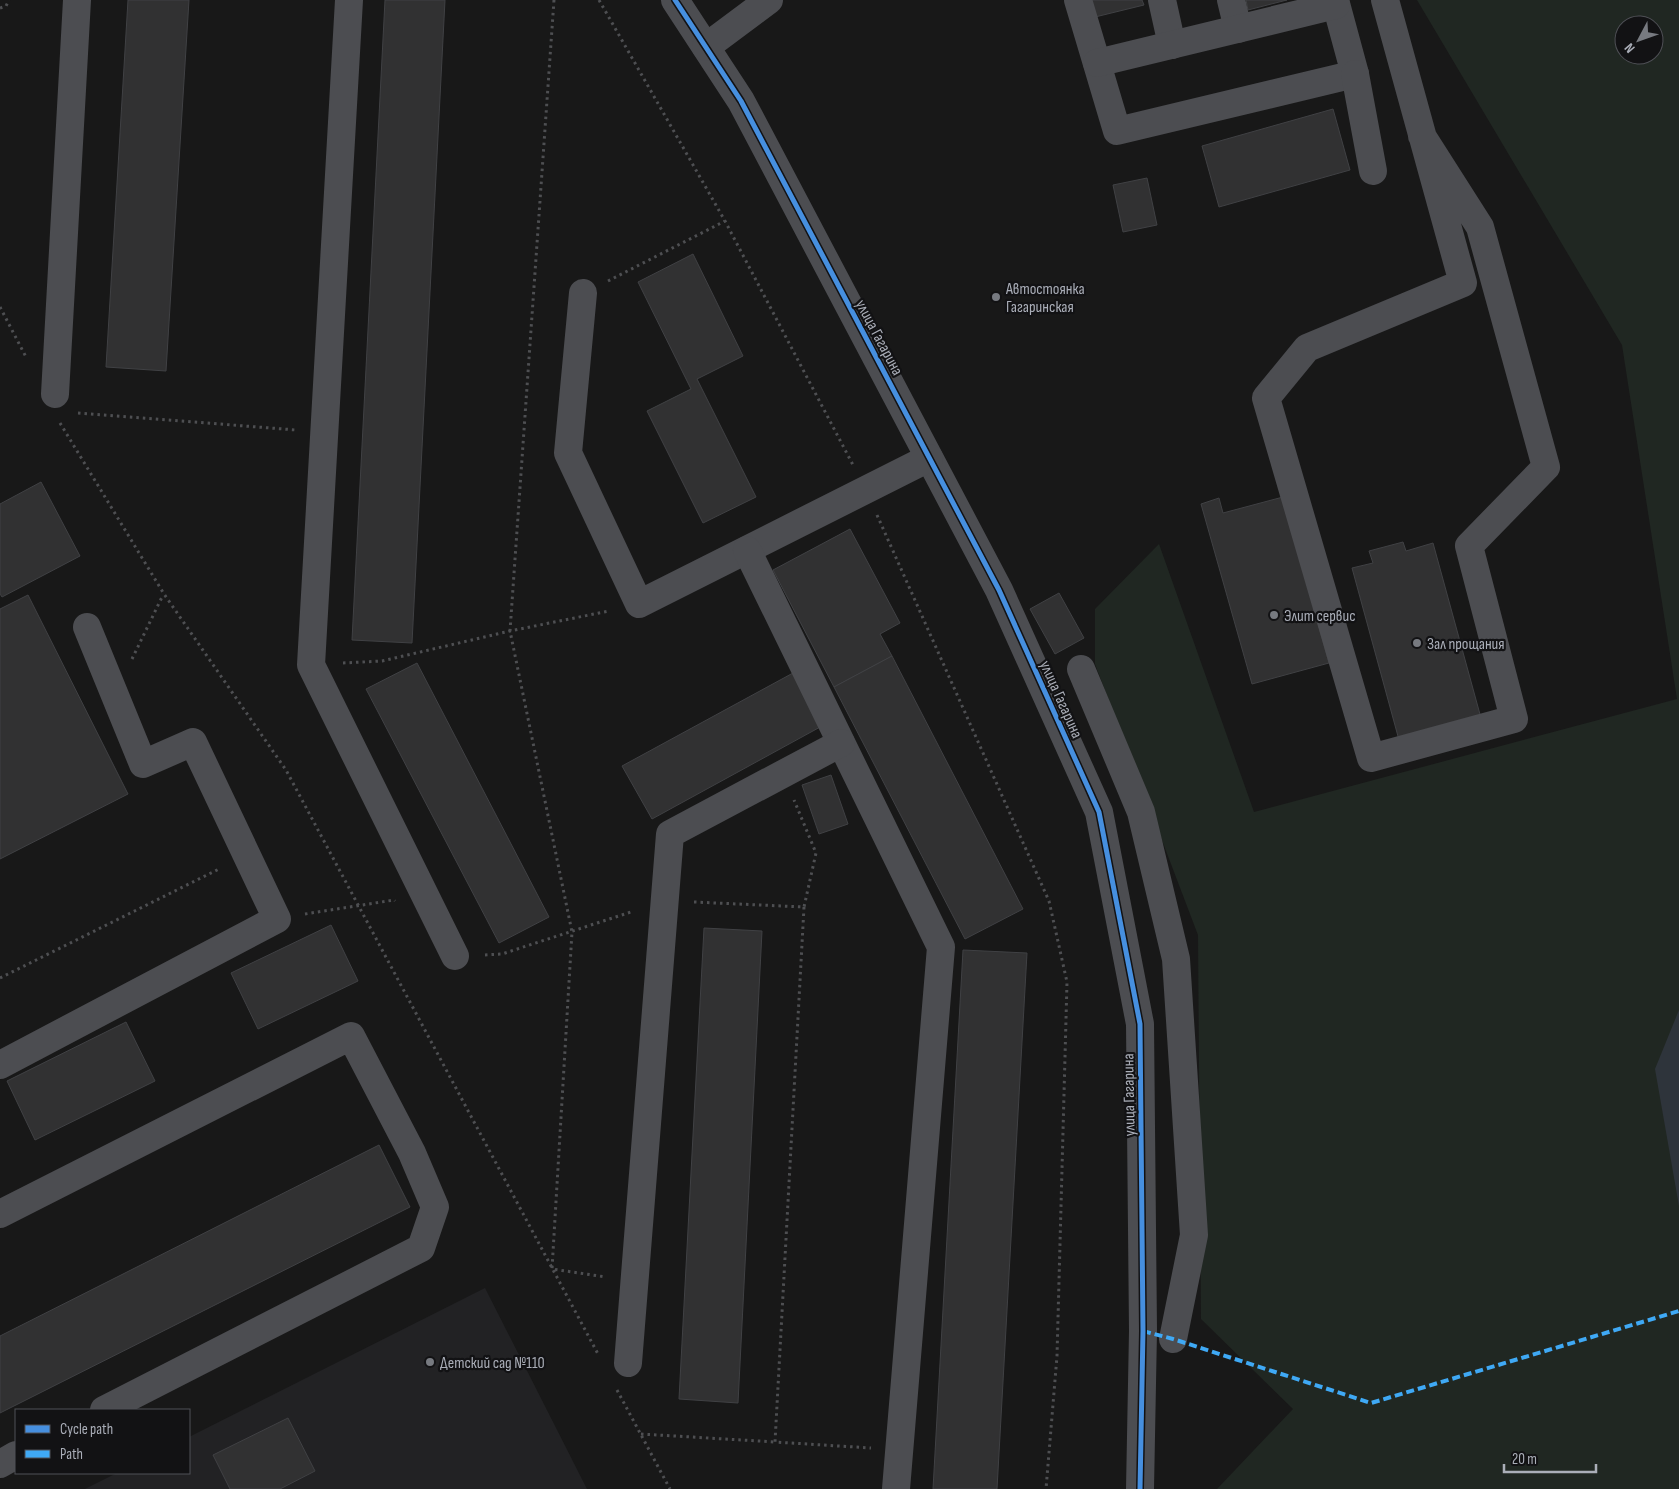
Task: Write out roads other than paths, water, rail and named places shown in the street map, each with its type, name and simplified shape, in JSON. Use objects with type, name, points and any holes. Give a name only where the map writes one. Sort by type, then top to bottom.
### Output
[{"type":"street","points":[[62,409],[76,0]]},
{"type":"street","points":[[349,0],[311,665],[455,956]]},
{"type":"street","name":"улица Гагарина","points":[[675,0],[741,101],[999,590],[1099,812],[1140,1024],[1143,1321],[1140,1489]]},
{"type":"street","points":[[706,47],[769,0]]},
{"type":"street","points":[[1078,0],[1117,131],[1355,74]]},
{"type":"street","points":[[1162,0],[1172,44]]},
{"type":"street","points":[[1231,0],[1238,29]]},
{"type":"street","points":[[1385,0],[1422,136],[1463,283],[1307,348],[1266,398],[1371,758],[1514,719],[1469,546],[1546,467],[1480,226],[1422,136]]},
{"type":"street","points":[[1097,63],[1238,29],[1336,2],[1355,74],[1373,171]]},
{"type":"street","points":[[583,294],[568,453],[639,604],[929,458]]},
{"type":"street","points":[[747,550],[941,947],[896,1489]]},
{"type":"street","points":[[0,1064],[277,919],[193,742],[143,764],[87,628]]},
{"type":"street","points":[[1081,669],[1141,812],[1176,959],[1194,1235],[1173,1339]]},
{"type":"street","points":[[620,1372],[634,1282],[670,834],[841,743]]},
{"type":"street","points":[[0,1214],[351,1036],[412,1152],[435,1207],[420,1248],[106,1409]]},
{"type":"street","points":[[0,1464],[15,1456]]},
{"type":"place","name":"Автостоянка Гагаринская","points":[[996,297]]},
{"type":"place","name":"Элит сервис","points":[[1274,615]]},
{"type":"place","name":"Зал прощания","points":[[1417,643]]},
{"type":"place","name":"Детский сад №110","points":[[430,1362]]}]
